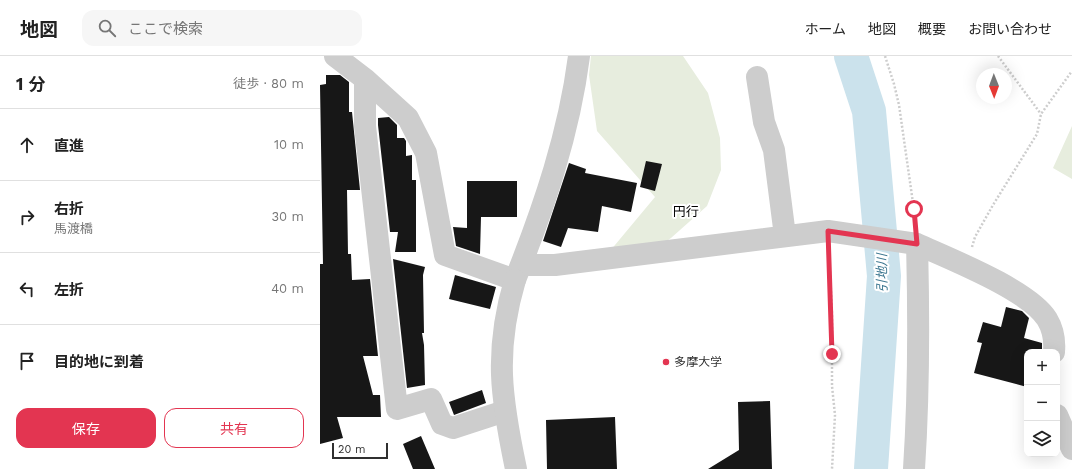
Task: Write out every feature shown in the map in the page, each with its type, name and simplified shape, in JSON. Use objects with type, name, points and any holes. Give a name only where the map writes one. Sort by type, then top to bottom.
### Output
[{"type":"street","points":[[335,56],[366,79],[408,118],[426,153],[446,255],[518,273],[555,265],[833,231],[914,243],[966,266],[1000,284],[1036,307],[1047,319],[1053,333],[1054,349]]},
{"type":"street","points":[[516,469],[505,411],[501,358],[509,305],[518,273],[548,192],[564,137],[572,104],[578,56]]},
{"type":"street","points":[[758,77],[764,122],[774,150],[785,236]]},
{"type":"street","points":[[366,79],[365,126],[397,409],[431,399],[442,424],[452,428],[505,411]]},
{"type":"street","points":[[914,243],[920,371],[914,469]]},
{"type":"street","points":[[1060,421],[1072,449]]},
{"type":"path","points":[[885,56],[899,105],[914,209],[914,243]]},
{"type":"path","points":[[998,56],[1040,114]]},
{"type":"path","points":[[966,266],[975,236],[1037,134],[1040,114],[1072,71]]},
{"type":"path","points":[[832,469],[834,415],[832,386],[833,231]]},
{"type":"green space","points":[[591,56],[683,56],[708,93],[720,138],[721,170],[707,206],[671,238],[640,259],[595,269],[655,197],[597,131],[589,75]]},
{"type":"green space","points":[[1072,126],[1072,179],[1053,168]]},
{"type":"building","points":[[326,75],[340,75],[349,82],[349,112],[352,112],[360,190],[347,190],[348,254],[351,254],[352,280],[370,279],[378,356],[363,356],[373,395],[380,395],[381,417],[337,417],[343,438],[320,444],[320,264],[323,264],[320,85],[326,84]]},
{"type":"building","points":[[389,117],[397,125],[397,138],[404,138],[406,141],[406,156],[412,155],[412,180],[416,180],[416,252],[395,252],[398,232],[390,232],[378,125],[378,118]]},
{"type":"building","points":[[646,161],[662,164],[655,191],[640,187]]},
{"type":"building","points":[[569,163],[586,169],[585,173],[637,183],[631,212],[602,206],[598,232],[568,228],[561,247],[543,241]]},
{"type":"building","points":[[467,181],[517,181],[517,217],[481,217],[480,254],[456,246],[453,227],[467,228]]},
{"type":"building","points":[[393,259],[425,267],[423,275],[424,333],[422,333],[424,345],[425,385],[407,388]]},
{"type":"building","points":[[455,275],[496,287],[490,309],[449,299]]},
{"type":"building","points":[[1006,307],[1022,311],[1029,318],[1024,338],[1042,343],[1042,349],[1024,349],[1024,386],[974,373],[982,343],[977,342],[983,322],[1001,327]]},
{"type":"building","points":[[482,390],[486,403],[454,415],[449,402]]},
{"type":"building","points":[[770,401],[772,469],[708,469],[739,450],[738,402]]},
{"type":"building","points":[[615,417],[617,469],[547,469],[546,420]]},
{"type":"building","points":[[421,436],[435,469],[413,469],[403,444]]},
{"type":"waterway","name":"引地川","points":[[851,56],[869,111],[884,276],[871,469]]},
{"type":"place","name":"多摩大学","points":[[666,362]]},
{"type":"district","name":"円行","points":[[686,211]]},
{"type":"route","points":[[832,354],[832,313],[828,231],[917,244],[914,209]]}]
